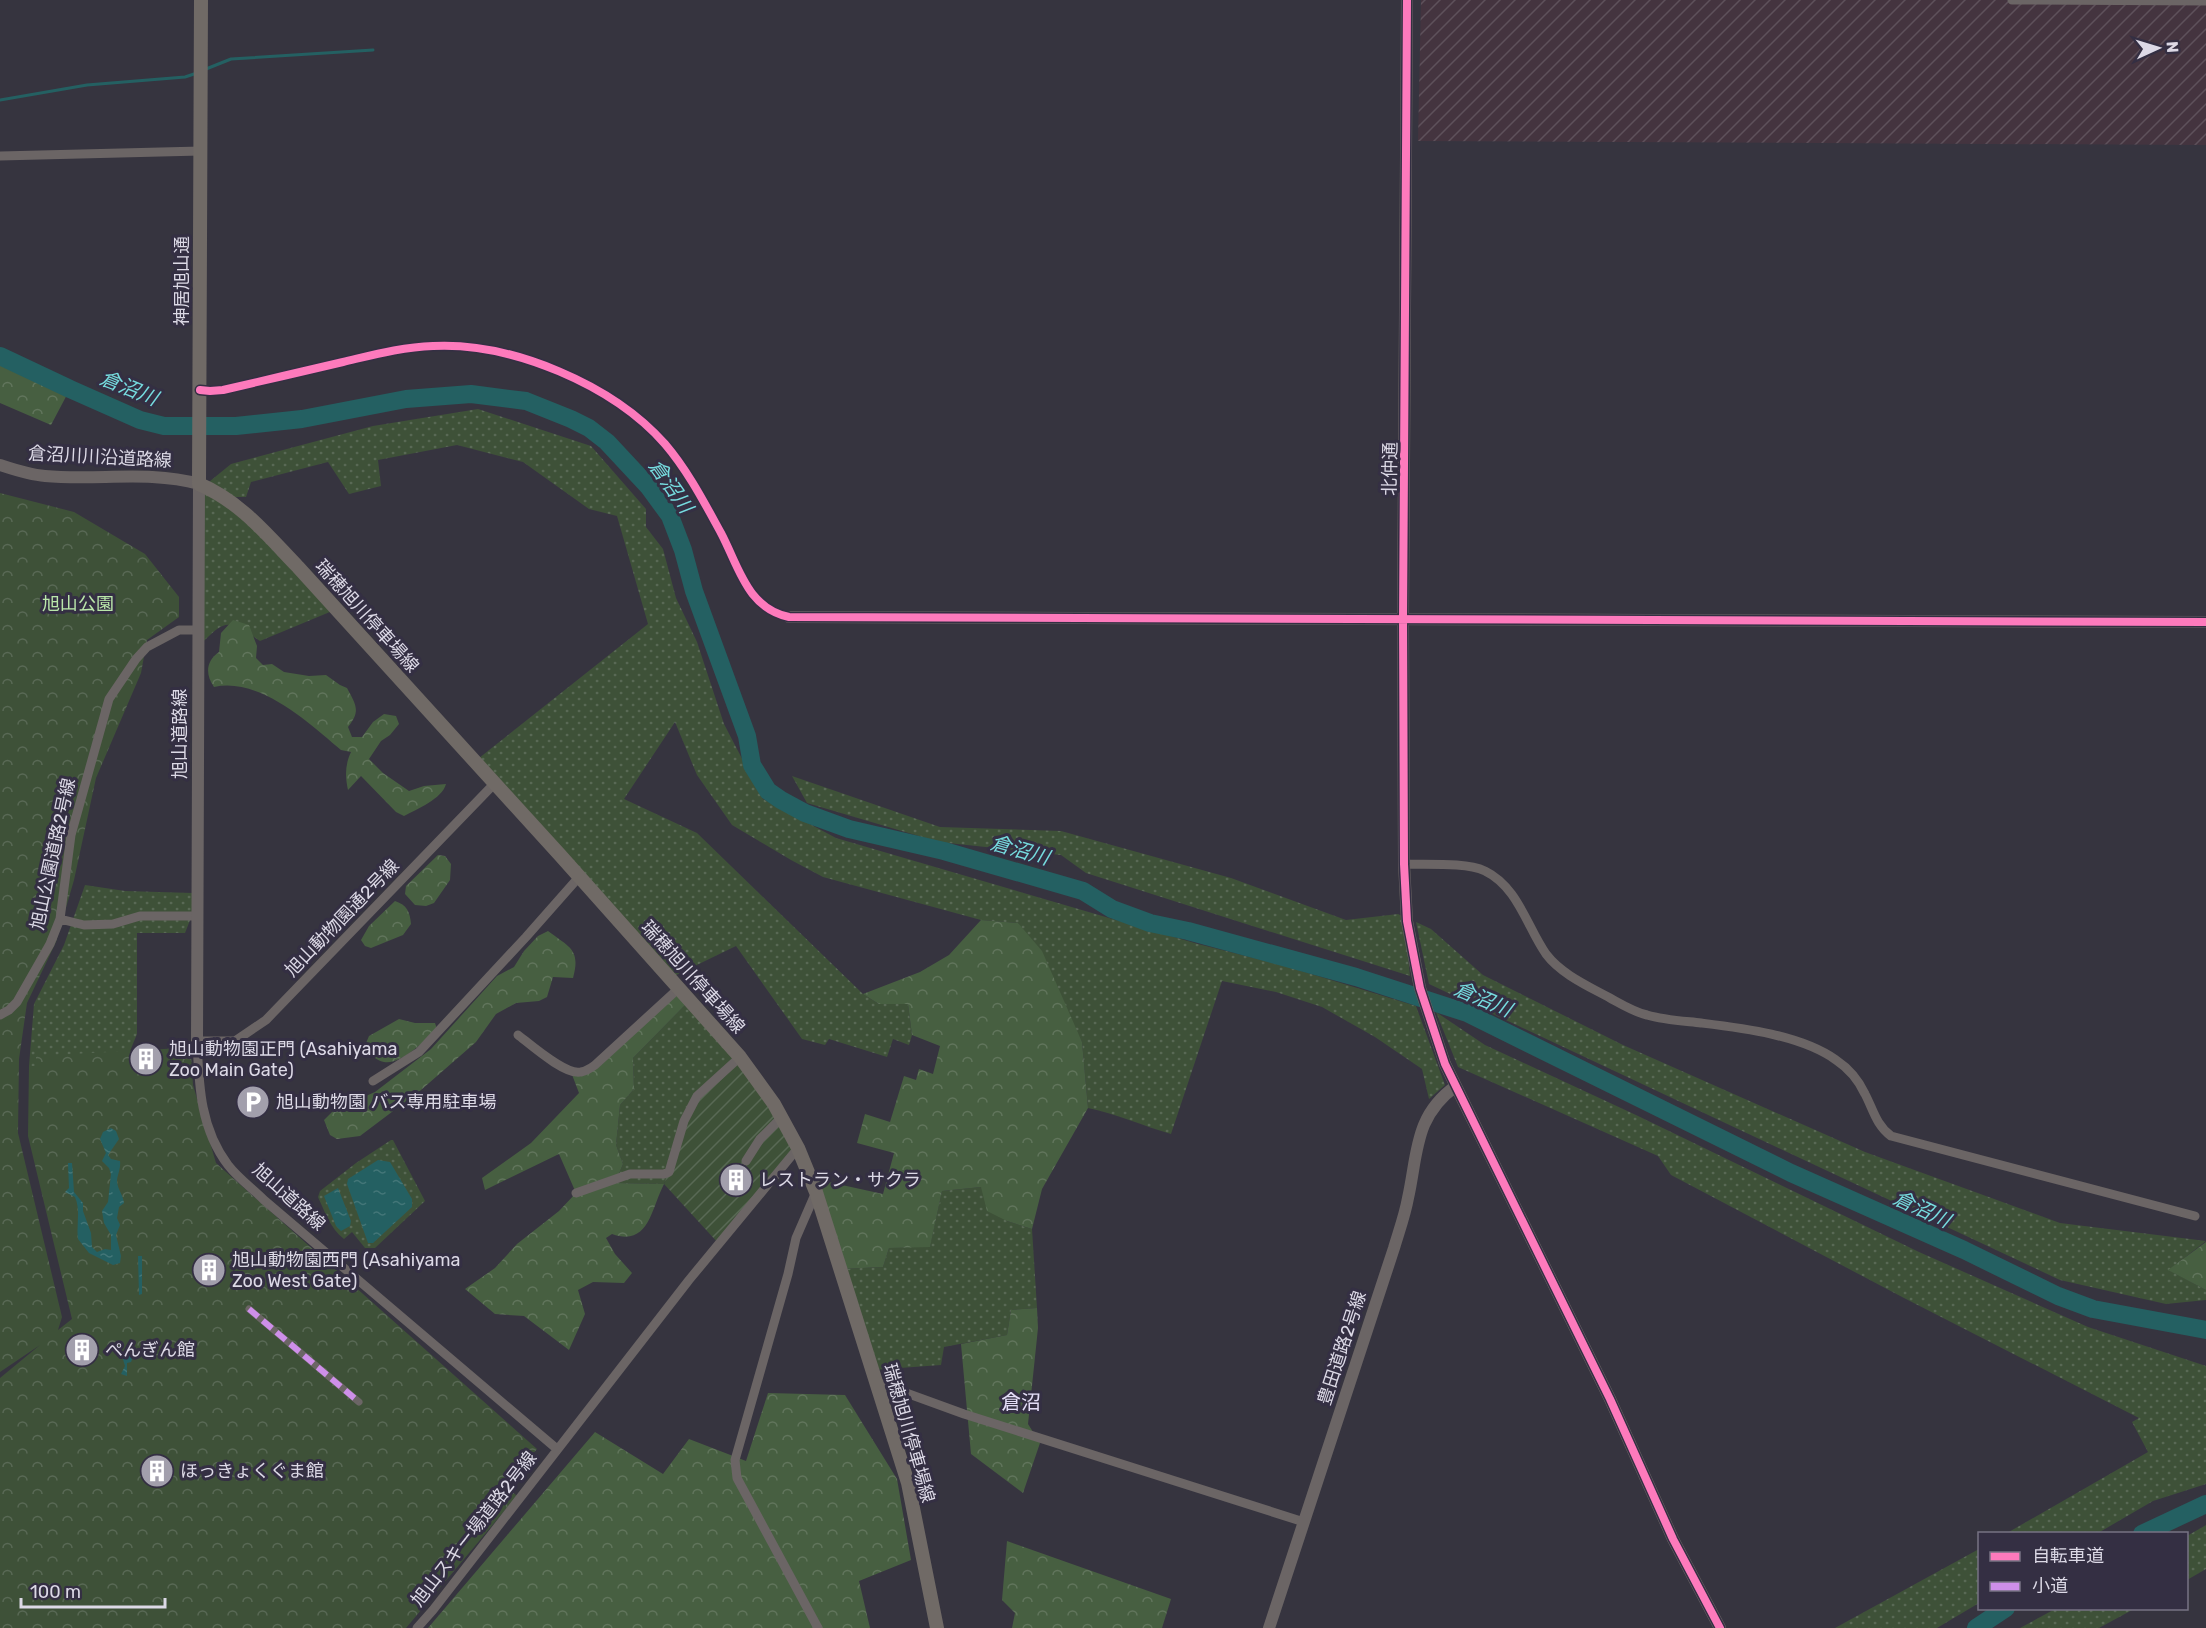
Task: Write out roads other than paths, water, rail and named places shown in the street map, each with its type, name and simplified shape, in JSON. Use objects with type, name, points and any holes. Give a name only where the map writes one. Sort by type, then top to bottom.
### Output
[{"type":"main road","name":"神居旭山通","points":[[199,484],[201,0]]},
{"type":"main road","name":"瑞穂旭川停車場線","points":[[199,484],[226,497],[266,534],[740,1057],[781,1118],[798,1148],[816,1192],[908,1483],[937,1628]]},
{"type":"street","name":"北仲通","points":[[1407,0],[1403,619],[1404,864],[1410,937],[1420,988],[1440,1048],[1456,1086],[1610,1399],[1672,1539],[1720,1628]]},
{"type":"street","points":[[2012,0],[2206,1]]},
{"type":"street","points":[[0,156],[201,151]]},
{"type":"street","points":[[200,390],[223,390],[394,350],[433,346],[491,350],[543,366],[613,399],[651,429],[681,465],[703,500],[752,595],[774,614],[789,617],[2206,622]]},
{"type":"street","name":"倉沼川川沿道路線","points":[[0,465],[46,477],[125,476],[179,479],[199,484]]},
{"type":"street","name":"旭山道路線","points":[[199,484],[197,1041],[201,1107],[209,1134],[228,1165],[282,1217],[557,1449]]},
{"type":"street","name":"旭山公園道路2号線","points":[[0,1015],[17,1002],[50,944],[60,919],[71,835],[109,699],[136,659],[147,647],[179,630],[199,630]]},
{"type":"street","name":"旭山動物園通2号線","points":[[197,1041],[235,1041],[266,1020],[494,784]]},
{"type":"street","points":[[1404,864],[1468,867],[1485,871],[1498,881],[1524,912],[1546,954],[1559,968],[1625,1006],[1646,1015],[1792,1040],[1835,1059],[1849,1071],[1857,1082],[1882,1129],[1891,1136],[2195,1216]]},
{"type":"street","points":[[373,1081],[419,1052],[579,877]]},
{"type":"street","points":[[60,919],[84,925],[113,924],[140,916],[198,916]]},
{"type":"street","points":[[518,1035],[560,1066],[580,1073],[595,1065],[679,988]]},
{"type":"street","points":[[576,1192],[630,1174],[669,1172],[684,1121],[697,1096],[740,1057]]},
{"type":"street","name":"豊田道路2号線","points":[[1269,1628],[1394,1248],[1408,1198],[1415,1151],[1422,1128],[1434,1107],[1445,1094],[1456,1086]]},
{"type":"street","points":[[746,1161],[760,1140],[781,1118]]},
{"type":"street","points":[[557,1449],[682,1288],[798,1148]]},
{"type":"street","points":[[816,1192],[796,1238],[788,1274],[735,1460],[737,1478],[818,1628]]},
{"type":"street","points":[[249,1310],[359,1402]]},
{"type":"street","points":[[876,1382],[964,1414],[1304,1522]]},
{"type":"street","name":"旭山スキー場道路2号線","points":[[417,1628],[434,1610],[557,1449]]},
{"type":"water","points":[[111,1128],[116,1131],[119,1139],[108,1155],[111,1159],[120,1161],[117,1182],[124,1203],[119,1207],[117,1218],[120,1225],[116,1235],[121,1256],[120,1263],[113,1265],[89,1253],[78,1239],[77,1202],[75,1197],[65,1192],[69,1188],[68,1163],[72,1163],[74,1192],[83,1203],[83,1211],[91,1233],[92,1247],[97,1252],[105,1249],[111,1250],[111,1235],[104,1223],[102,1211],[108,1202],[111,1174],[102,1161],[106,1153],[100,1139],[103,1132]]},
{"type":"water","points":[[378,1160],[390,1162],[412,1199],[412,1207],[373,1243],[368,1243],[347,1184],[348,1179]]},
{"type":"water","points":[[338,1188],[351,1221],[350,1226],[341,1231],[336,1226],[324,1196]]},
{"type":"water","points":[[138,1256],[142,1256],[142,1294],[139,1295]]},
{"type":"water","points":[[129,1350],[133,1357],[131,1362],[127,1363],[127,1376],[121,1374],[125,1366],[122,1356]]},
{"type":"waterway","points":[[206,69],[231,59],[373,50]]},
{"type":"waterway","points":[[0,100],[87,85],[185,77],[197,73]]},
{"type":"waterway","name":"倉沼川","points":[[0,356],[140,420],[164,426],[236,426],[302,419],[406,399],[471,394],[526,401],[571,419],[589,428],[607,442],[648,486],[670,516],[683,550],[694,591],[747,736],[752,765],[768,791],[781,800],[805,813],[849,829],[944,851],[1083,891],[1112,909],[1150,923],[1188,931],[1356,977],[1467,1013],[1791,1173],[1964,1250],[2058,1296],[2093,1309],[2206,1330]]},
{"type":"waterway","points":[[2146,1532],[2206,1504]]},
{"type":"waterway","points":[[1976,1628],[2003,1610]]},
{"type":"place","name":"旭山動物園正門 (Asahiyama Zoo Main Gate)","points":[[146,1059]]},
{"type":"place","name":"旭山動物園 バス専用駐車場","points":[[253,1102]]},
{"type":"place","name":"レストラン・サクラ","points":[[736,1180]]},
{"type":"place","name":"旭山動物園西門 (Asahiyama Zoo West Gate)","points":[[209,1270]]},
{"type":"place","name":"ぺんぎん館","points":[[82,1350]]},
{"type":"place","name":"ほっきょくぐま館","points":[[157,1471]]},
{"type":"district","name":"倉沼","points":[[1021,1402]]},
{"type":"park label","name":"旭山公園","points":[[78,604]]}]
